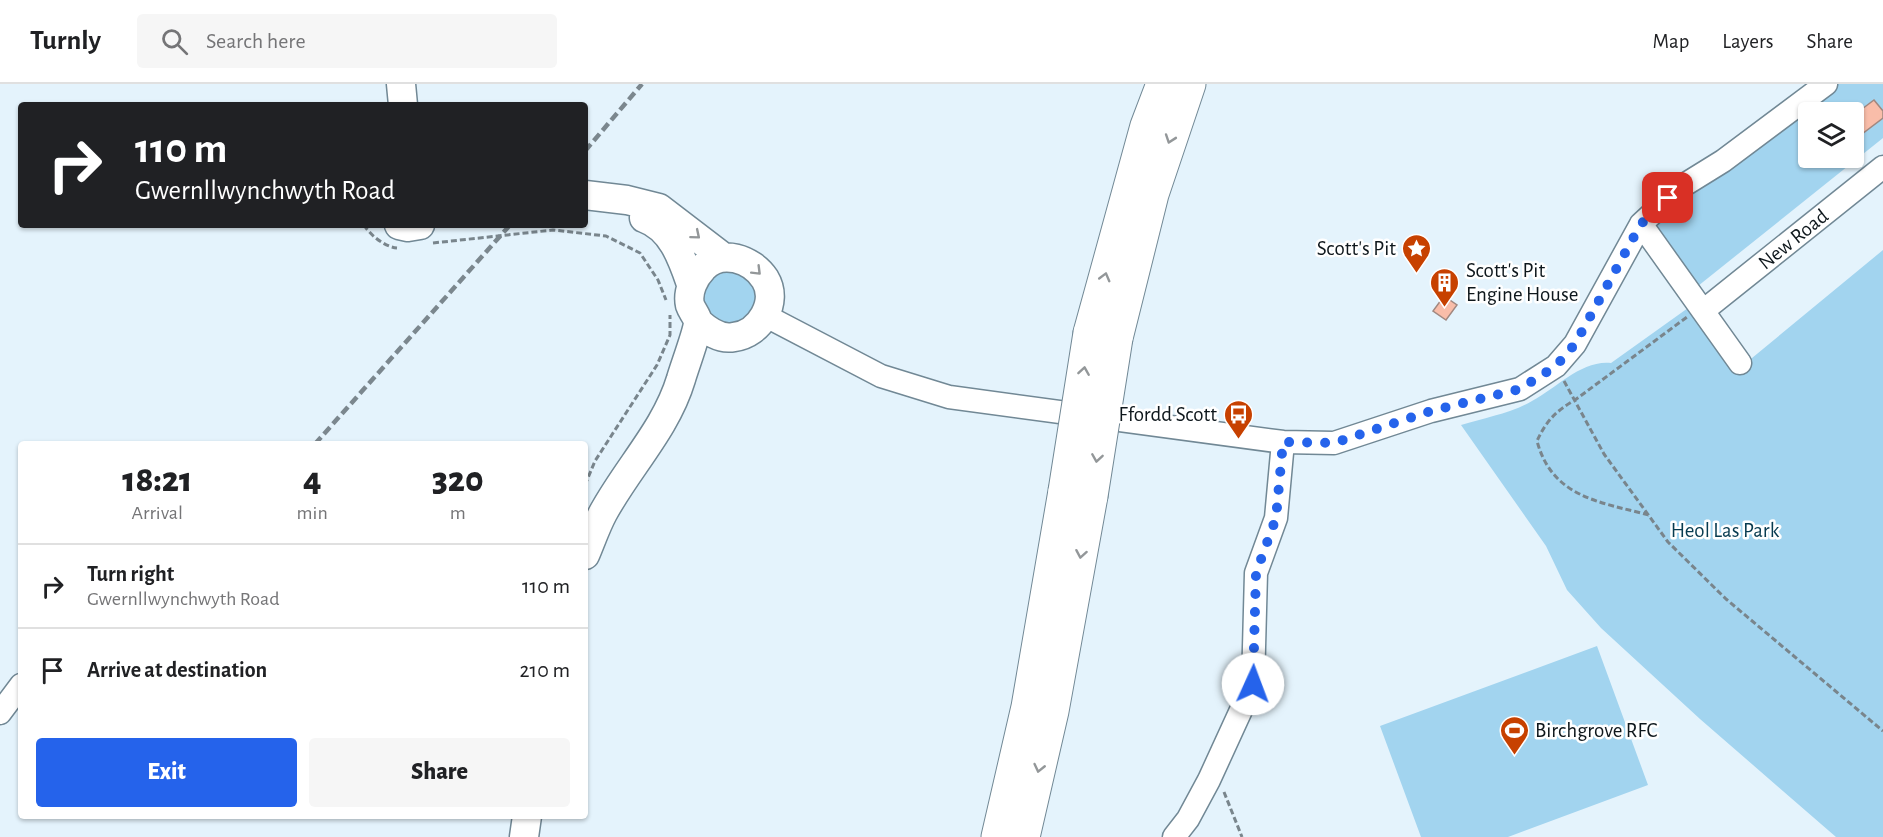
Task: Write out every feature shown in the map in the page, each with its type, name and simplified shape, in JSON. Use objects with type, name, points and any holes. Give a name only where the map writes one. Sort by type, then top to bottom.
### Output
[{"type":"highway","points":[[1023,837],[1052,711],[1078,494],[1103,336],[1146,126],[1163,84]]},
{"type":"highway","points":[[1103,336],[1189,84]]},
{"type":"highway","points":[[986,837],[1004,783],[1043,620],[1078,494]]},
{"type":"highway","points":[[998,837],[1026,718],[1043,620]]},
{"type":"main road","points":[[401,84],[404,102]]},
{"type":"main road","points":[[588,195],[627,200],[659,208],[723,257],[741,259],[756,267],[766,281],[770,298],[766,316],[752,331],[734,338],[714,334],[698,322],[690,304],[692,284],[678,248],[654,222],[629,213],[588,207]]},
{"type":"main road","points":[[410,228],[424,235]]},
{"type":"main road","points":[[692,284],[704,266],[723,257]]},
{"type":"main road","points":[[588,548],[603,513],[674,402],[698,322]]},
{"type":"main road","points":[[524,837],[526,819]]},
{"type":"street","points":[[766,316],[881,376],[949,397],[1283,442],[1334,443],[1431,411],[1520,389],[1556,366],[1575,344],[1641,224],[1681,187],[1731,155],[1826,84]]},
{"type":"street","name":"New Road","points":[[1702,310],[1883,167]]},
{"type":"street","points":[[1641,224],[1740,363]]},
{"type":"street","points":[[1174,837],[1215,784],[1253,684],[1256,573],[1276,518],[1283,442]]},
{"type":"street","points":[[0,713],[18,689]]},
{"type":"path","points":[[366,228],[391,248],[400,237]]},
{"type":"path","points":[[424,235],[553,230],[606,236],[640,253],[658,280],[669,307],[670,336],[657,365],[595,461],[588,478]]},
{"type":"path","points":[[1649,516],[1575,492],[1557,480],[1542,462],[1537,441],[1545,423],[1558,410],[1575,400],[1653,340],[1702,310]]},
{"type":"path","points":[[1556,366],[1604,454],[1668,542],[1726,598],[1883,731]]},
{"type":"path","points":[[1215,784],[1242,837]]},
{"type":"green space","points":[[1835,84],[1883,84],[1883,138],[1864,153],[1864,102],[1811,102]]},
{"type":"green space","points":[[1798,112],[1798,168],[1846,168],[1698,286],[1652,223]]},
{"type":"green space","name":"Heol Las Park","points":[[1883,250],[1883,837],[1836,837],[1700,719],[1601,628],[1567,590],[1546,546],[1461,425],[1516,409],[1541,396],[1579,370],[1600,363],[1611,363],[1688,308],[1735,372]]},
{"type":"green space","points":[[729,270],[739,272],[748,278],[754,287],[756,297],[754,307],[748,316],[739,322],[729,324],[719,322],[710,316],[704,307],[702,297],[704,287],[710,278],[719,272]]},
{"type":"green space","name":"Birchgrove RFC","points":[[1597,646],[1648,785],[1508,837],[1421,837],[1380,726]]},
{"type":"building","points":[[1874,100],[1883,111],[1883,118],[1864,132],[1864,108]]},
{"type":"building","name":"Scott's Pit Engine House","points":[[1444,296],[1457,305],[1446,320],[1433,311]]},
{"type":"railway","points":[[588,147],[642,84]]},
{"type":"railway","points":[[318,441],[507,228]]},
{"type":"place","name":"Scott's Pit","points":[[1417,274]]},
{"type":"place","name":"Scott's Pit Engine House","points":[[1445,308]]},
{"type":"place","name":"Ffordd Scott","points":[[1238,440]]},
{"type":"place","name":"Birchgrove RFC","points":[[1514,756]]},
{"type":"route","points":[[1253,684],[1256,573],[1276,518],[1283,442],[1334,443],[1431,411],[1520,389],[1556,366],[1575,344],[1641,224],[1668,198]]}]
